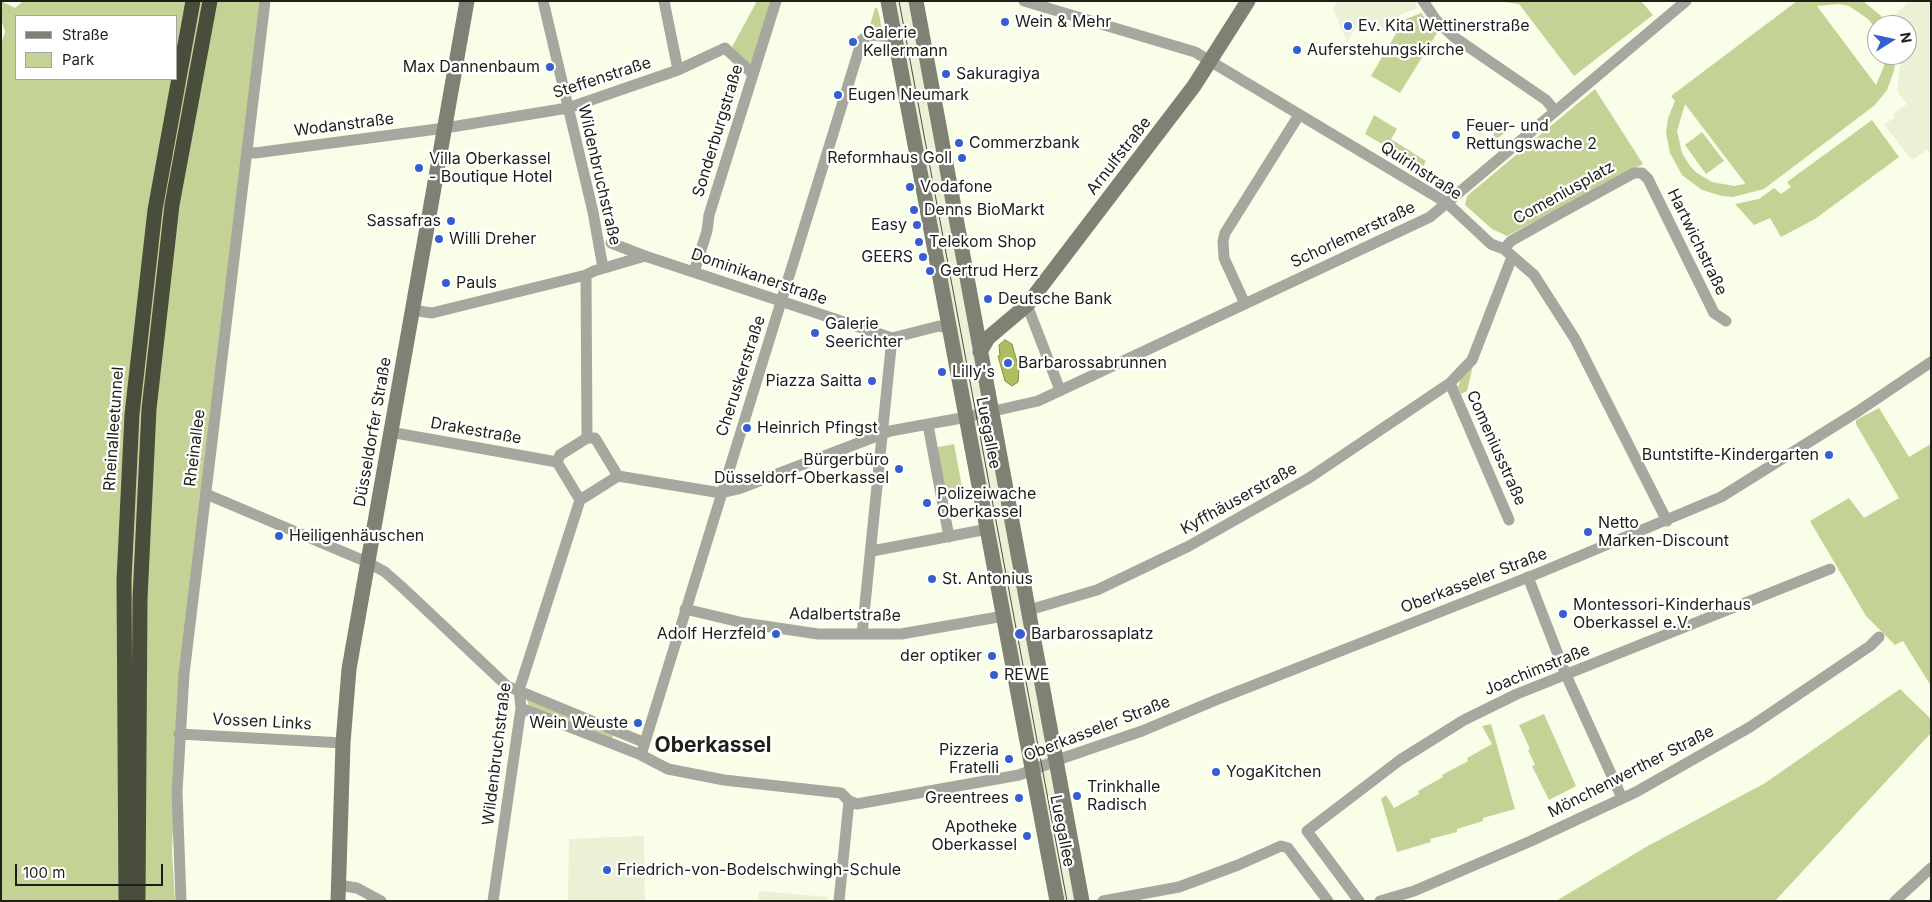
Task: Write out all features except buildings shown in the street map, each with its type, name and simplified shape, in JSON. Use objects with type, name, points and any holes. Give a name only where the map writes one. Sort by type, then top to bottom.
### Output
[{"type":"highway","name":"Rheinalleetunnel","points":[[132,864],[124,580],[132,414],[155,210],[193,1]]},
{"type":"highway","name":"Rheinalleetunnel","points":[[132,864],[139,609],[149,410],[172,205],[210,1]]},
{"type":"highway","points":[[126,901],[132,864]]},
{"type":"highway","points":[[132,864],[138,901]]},
{"type":"main road","name":"Düsseldorfer Straße","points":[[338,901],[349,669],[467,1]]},
{"type":"main road","name":"Luegallee","points":[[888,1],[1057,901]]},
{"type":"main road","name":"Luegallee","points":[[916,1],[980,352],[987,413],[1028,610],[1082,901]]},
{"type":"main road","name":"Arnulfstraße","points":[[980,352],[988,338],[1027,305],[1194,86],[1248,1]]},
{"type":"main road","points":[[972,313],[985,325],[1005,324]]},
{"type":"street","name":"Rheinallee","points":[[181,901],[178,851],[179,734],[189,632],[265,1]]},
{"type":"street","name":"Wildenbruchstraße","points":[[542,1],[593,212],[603,268]]},
{"type":"street","points":[[664,1],[678,70]]},
{"type":"street","name":"Sonderburgstraße","points":[[694,272],[709,215],[776,1]]},
{"type":"street","name":"Quirinstraße","points":[[1024,1],[1190,50],[1447,203],[1491,244],[1508,253],[1534,275],[1575,340],[1668,521]]},
{"type":"street","points":[[1423,1],[1436,20],[1454,37],[1546,100],[1555,111]]},
{"type":"street","name":"Schorlemerstraße","points":[[987,413],[1038,401],[1430,217],[1686,1]]},
{"type":"street","name":"Cheruskerstraße","points":[[641,755],[643,742],[782,303],[862,40],[869,35],[896,37]]},
{"type":"street","name":"Steffenstraße","points":[[445,128],[568,108],[678,70],[725,48],[753,74]]},
{"type":"street","points":[[1245,304],[1224,258],[1223,241],[1225,233],[1298,115]]},
{"type":"street","name":"Wodanstraße","points":[[247,152],[255,153],[445,128]]},
{"type":"street","name":"Comeniusplatz","points":[[1508,253],[1510,241],[1634,173],[1642,173]]},
{"type":"street","name":"Hartwichstraße","points":[[1642,173],[1648,179],[1714,313],[1726,321]]},
{"type":"street","name":"Dominikanerstraße","points":[[611,243],[782,303],[892,338]]},
{"type":"street","name":"Comeniusstraße","points":[[1508,253],[1472,360],[1450,383],[1509,520]]},
{"type":"street","points":[[412,310],[432,313],[586,275],[644,256]]},
{"type":"street","points":[[586,275],[587,438]]},
{"type":"street","points":[[1027,305],[1060,390]]},
{"type":"street","points":[[862,634],[872,551],[892,338],[939,326],[950,329]]},
{"type":"street","name":"Oberkasseler Straße","points":[[521,708],[641,755],[668,770],[724,780],[841,793],[849,801],[857,804],[1032,771],[1056,760],[1142,731],[1216,700],[1528,578],[1668,521],[1721,497],[1857,412],[1931,362]]},
{"type":"street","name":"Kyffhäuserstraße","points":[[1028,610],[1097,590],[1189,546],[1309,478],[1450,383]]},
{"type":"street","points":[[618,476],[595,438],[587,438],[560,456],[557,462],[580,500],[618,476],[721,492],[738,490],[882,434],[987,413]]},
{"type":"street","points":[[928,425],[949,537]]},
{"type":"street","name":"Drakestraße","points":[[390,432],[557,462]]},
{"type":"street","points":[[206,494],[368,562],[402,587],[488,671],[507,686],[643,742]]},
{"type":"street","name":"Wildenbruchstraße","points":[[493,901],[521,708],[519,690],[580,500]]},
{"type":"street","points":[[872,551],[988,529]]},
{"type":"street","name":"Joachimstraße","points":[[1359,901],[1307,831],[1400,760],[1437,736],[1517,694],[1830,569]]},
{"type":"street","points":[[1528,578],[1566,675],[1622,798]]},
{"type":"street","name":"Adalbertstraße","points":[[685,609],[783,630],[862,634],[901,634],[1004,616]]},
{"type":"street","name":"Mönchenwerther Straße","points":[[1380,901],[1414,891],[1531,841],[1622,798],[1750,727],[1870,646],[1879,637]]},
{"type":"street","name":"Vossen Links","points":[[179,734],[344,743]]},
{"type":"street","points":[[839,901],[849,801]]},
{"type":"street","points":[[1104,901],[1178,887],[1223,872],[1281,846],[1288,848],[1328,901]]},
{"type":"street","points":[[1895,901],[1931,868]]},
{"type":"street","points":[[338,885],[357,888],[381,901]]},
{"type":"shaded area","points":[[893,1],[911,1],[1078,901],[1059,901]]},
{"type":"shaded area","name":"Ev. Kita Wettinerstraße","points":[[1338,1],[1414,1],[1418,8],[1401,14],[1390,33],[1366,18],[1360,20],[1347,42],[1333,9]]},
{"type":"shaded area","points":[[1909,1],[1931,1],[1931,154],[1927,150],[1912,160],[1884,125],[1895,117],[1893,114],[1907,104],[1897,92],[1900,65],[1917,65],[1917,15],[1895,15]]},
{"type":"shaded area","name":"Barbarossabrunnen","points":[[1005,340],[1012,344],[1019,369],[1018,382],[1012,386],[1005,381],[998,356],[1000,356],[999,345]]},
{"type":"shaded area","name":"Friedrich-von-Bodelschwingh-Schule","points":[[644,836],[645,901],[568,901],[569,839]]},
{"type":"shaded area","points":[[759,891],[828,897],[828,901],[758,901]]},
{"type":"green space","points":[[1,1],[15,8],[23,1],[262,1],[177,736],[172,851],[175,901],[1,901],[1,44],[5,32],[1,19]]},
{"type":"green space","points":[[757,1],[771,1],[752,64],[749,64],[732,47]]},
{"type":"green space","points":[[1497,1],[1641,1],[1653,15],[1574,76],[1519,4]]},
{"type":"green space","points":[[1797,1],[1863,1],[1880,15],[1867,15],[1867,18],[1849,6],[1839,4],[1817,6],[1876,85],[1884,65],[1895,65],[1887,90],[1875,105],[1764,189],[1733,197],[1702,190],[1682,175],[1670,153],[1666,133],[1668,118],[1675,101],[1671,96]],"holes":[[[1685,104],[1745,184],[1734,186],[1712,182],[1697,173],[1690,166],[1682,153],[1677,131]]]},
{"type":"green space","points":[[875,8],[877,8],[879,14],[882,31],[868,32]]},
{"type":"green space","points":[[1421,13],[1437,33],[1400,93],[1371,76],[1404,20]]},
{"type":"green space","points":[[1595,89],[1643,164],[1507,236],[1492,229],[1465,205],[1467,196]]},
{"type":"green space","points":[[1374,115],[1397,129],[1391,139],[1426,161],[1422,168],[1365,134]]},
{"type":"green space","points":[[1872,120],[1899,157],[1815,219],[1781,237],[1770,218],[1754,225],[1735,204],[1759,199],[1774,188],[1781,194],[1791,187],[1787,182]]},
{"type":"green space","points":[[1497,121],[1509,129],[1491,144]]},
{"type":"green space","points":[[1702,132],[1724,161],[1706,174],[1685,145]]},
{"type":"green space","points":[[1473,366],[1467,391],[1461,394],[1458,387],[1461,378]]},
{"type":"green space","points":[[1879,408],[1909,457],[1931,444],[1931,686],[1903,641],[1895,645],[1866,616],[1810,521],[1849,498],[1864,518],[1899,498],[1856,424],[1856,420]]},
{"type":"green space","points":[[954,444],[964,498],[944,501],[934,448]]},
{"type":"green space","points":[[1900,689],[1931,719],[1931,733],[1775,901],[1556,901],[1646,847],[1765,783]]},
{"type":"green space","points":[[527,700],[614,733],[612,739],[529,706]]},
{"type":"green space","points":[[1544,714],[1576,786],[1549,800],[1532,766],[1535,765],[1528,750],[1530,749],[1519,725]]},
{"type":"green space","points":[[1491,724],[1515,809],[1483,818],[1483,821],[1457,829],[1457,832],[1430,839],[1431,842],[1397,852],[1381,799],[1386,795],[1394,808],[1419,794],[1418,791],[1443,777],[1442,775],[1468,761],[1467,758],[1492,744],[1482,726]]},
{"type":"tram line","points":[[899,1],[1067,901]]},
{"type":"place","name":"Wein & Mehr","points":[[1005,22]]},
{"type":"place","name":"Ev. Kita Wettinerstraße","points":[[1348,26]]},
{"type":"place","name":"Galerie Kellermann","points":[[853,42]]},
{"type":"place","name":"Auferstehungskirche","points":[[1297,50]]},
{"type":"place","name":"Max Dannenbaum","points":[[550,67]]},
{"type":"place","name":"Sakuragiya","points":[[946,74]]},
{"type":"place","name":"Eugen Neumark","points":[[838,95]]},
{"type":"place","name":"Feuer- und Rettungswache 2","points":[[1456,135]]},
{"type":"place","name":"Commerzbank","points":[[959,143]]},
{"type":"place","name":"Reformhaus Goll","points":[[962,158]]},
{"type":"place","name":"Villa Oberkassel - Boutique Hotel","points":[[419,168]]},
{"type":"place","name":"Vodafone","points":[[910,187]]},
{"type":"place","name":"Denns BioMarkt","points":[[914,210]]},
{"type":"place","name":"Sassafras","points":[[451,221]]},
{"type":"place","name":"Easy","points":[[917,225]]},
{"type":"place","name":"Willi Dreher","points":[[439,239]]},
{"type":"place","name":"Telekom Shop","points":[[919,242]]},
{"type":"place","name":"GEERS","points":[[923,257]]},
{"type":"place","name":"Gertrud Herz","points":[[930,271]]},
{"type":"place","name":"Pauls","points":[[446,283]]},
{"type":"place","name":"Deutsche Bank","points":[[988,299]]},
{"type":"place","name":"Galerie Seerichter","points":[[815,333]]},
{"type":"place","name":"Barbarossabrunnen","points":[[1008,363]]},
{"type":"place","name":"Lilly's","points":[[942,372]]},
{"type":"place","name":"Piazza Saitta","points":[[872,381]]},
{"type":"place","name":"Heinrich Pfingst","points":[[747,428]]},
{"type":"place","name":"Buntstifte-Kindergarten","points":[[1829,455]]},
{"type":"place","name":"Bürgerbüro Düsseldorf-Oberkassel","points":[[899,469]]},
{"type":"place","name":"Polizeiwache Oberkassel","points":[[927,503]]},
{"type":"place","name":"Netto Marken-Discount","points":[[1588,532]]},
{"type":"place","name":"Heiligenhäuschen","points":[[279,536]]},
{"type":"place","name":"St. Antonius","points":[[932,579]]},
{"type":"place","name":"Montessori-Kinderhaus Oberkassel e.V.","points":[[1563,614]]},
{"type":"place","name":"Adolf Herzfeld","points":[[776,634]]},
{"type":"place","name":"Barbarossaplatz","points":[[1020,634]]},
{"type":"place","name":"der optiker","points":[[992,656]]},
{"type":"place","name":"REWE","points":[[994,675]]},
{"type":"place","name":"Wein Weuste","points":[[638,723]]},
{"type":"place","name":"Pizzeria Fratelli","points":[[1009,759]]},
{"type":"place","name":"YogaKitchen","points":[[1216,772]]},
{"type":"place","name":"Trinkhalle Radisch","points":[[1077,796]]},
{"type":"place","name":"Greentrees","points":[[1019,798]]},
{"type":"place","name":"Apotheke Oberkassel","points":[[1027,836]]},
{"type":"place","name":"Friedrich-von-Bodelschwingh-Schule","points":[[607,870]]},
{"type":"district","name":"Oberkassel","points":[[713,746]]}]
